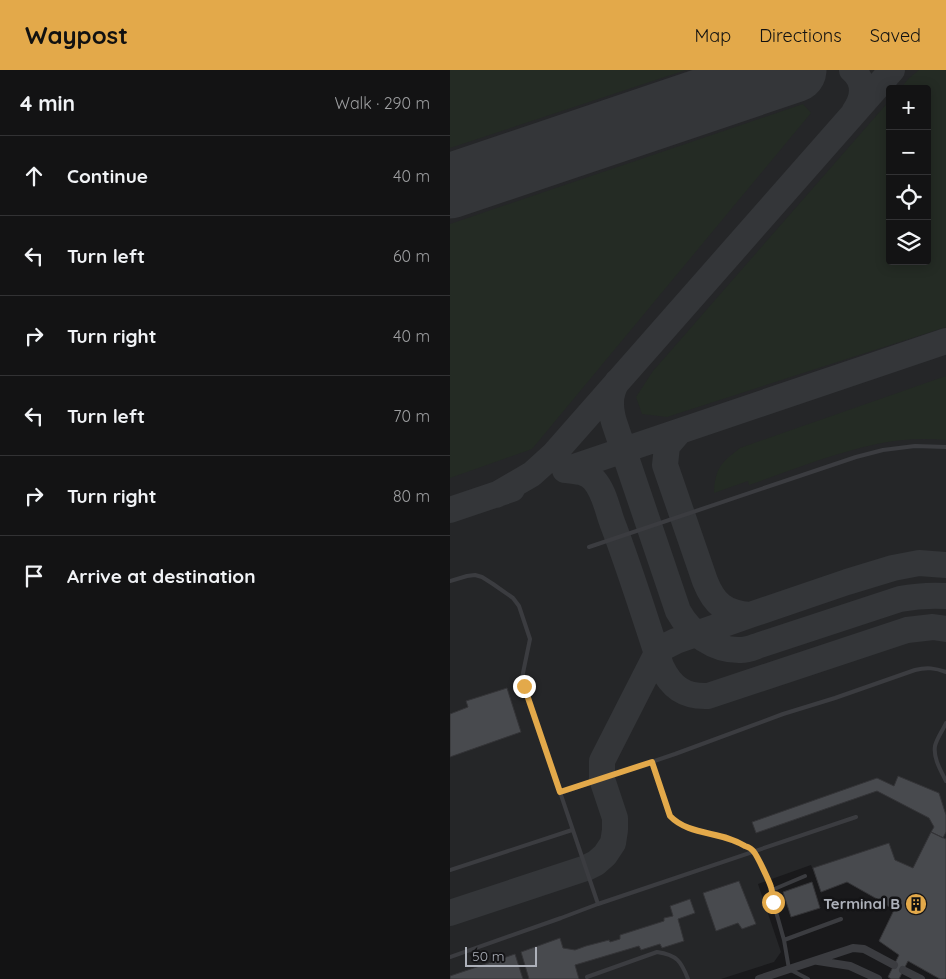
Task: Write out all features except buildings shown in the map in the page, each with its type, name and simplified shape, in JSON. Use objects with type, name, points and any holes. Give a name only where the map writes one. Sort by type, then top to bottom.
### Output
[{"type":"street","points":[[759,979],[853,948],[864,949],[894,965]]},
{"type":"street","points":[[816,961],[850,966],[878,979]]},
{"type":"street","points":[[903,970],[921,979]]},
{"type":"lane","points":[[589,547],[856,457],[883,450],[915,446],[946,447]]},
{"type":"lane","points":[[450,581],[467,576],[475,575],[482,577],[513,598],[519,606],[530,639],[523,673],[524,686],[598,904]]},
{"type":"lane","points":[[560,792],[652,762],[783,714],[915,670],[935,668],[946,672]]},
{"type":"lane","points":[[946,723],[935,746],[935,755],[946,781]]},
{"type":"lane","points":[[652,762],[670,816],[675,821],[684,826],[738,842],[754,851],[772,890],[771,897],[784,940],[789,969],[808,979]]},
{"type":"lane","points":[[450,956],[856,816]]},
{"type":"lane","points":[[450,870],[572,830]]},
{"type":"lane","points":[[772,890],[805,876]]},
{"type":"lane","points":[[784,940],[842,919]]},
{"type":"lane","points":[[587,977],[657,952],[668,953],[677,959],[683,966],[688,979]]},
{"type":"shaded area","points":[[450,70],[946,70],[946,979],[940,979],[932,975],[879,941],[894,910],[847,882],[821,892],[811,865],[758,884],[781,952],[774,962],[721,979],[450,979]]},
{"type":"shaded area","points":[[450,70],[686,70],[450,148]]},
{"type":"shaded area","points":[[919,70],[946,70],[946,327],[667,417],[642,414],[636,397],[653,371],[886,105],[886,265],[931,265],[931,85],[903,85]]},
{"type":"shaded area","points":[[803,104],[811,113],[532,449],[450,478],[450,224]]},
{"type":"shaded area","points":[[946,376],[946,440],[912,439],[877,444],[829,457],[749,485],[748,481],[714,493],[720,467],[740,448]]},
{"type":"taxiway","points":[[852,70],[860,80],[862,90],[860,101],[854,112]]},
{"type":"taxiway","points":[[496,495],[532,474],[554,454],[892,70]]},
{"type":"taxiway","points":[[565,470],[946,341]]},
{"type":"taxiway","points":[[617,382],[611,402],[614,422],[678,611],[689,627],[704,639],[712,644],[731,650],[746,650],[900,599],[946,596]]},
{"type":"taxiway","points":[[679,432],[667,446],[665,465],[708,589],[712,596],[727,609],[750,615],[893,568],[919,563],[946,565]]},
{"type":"taxiway","points":[[566,470],[578,471],[588,475],[600,489],[661,666],[674,685],[692,695],[708,696],[907,630],[933,627],[946,629]]},
{"type":"taxiway","points":[[450,510],[512,489]]},
{"type":"taxiway","points":[[450,913],[586,868],[596,863],[605,855],[613,843],[615,818],[602,779],[602,761],[657,653],[676,641],[750,615]]},
{"type":"runway","points":[[450,186],[794,70]]},
{"type":"place","name":"Terminal B","points":[[916,904]]},
{"type":"route","points":[[524,686],[560,792],[652,762],[670,816],[684,826],[738,842],[754,851],[769,880],[773,902]]}]
